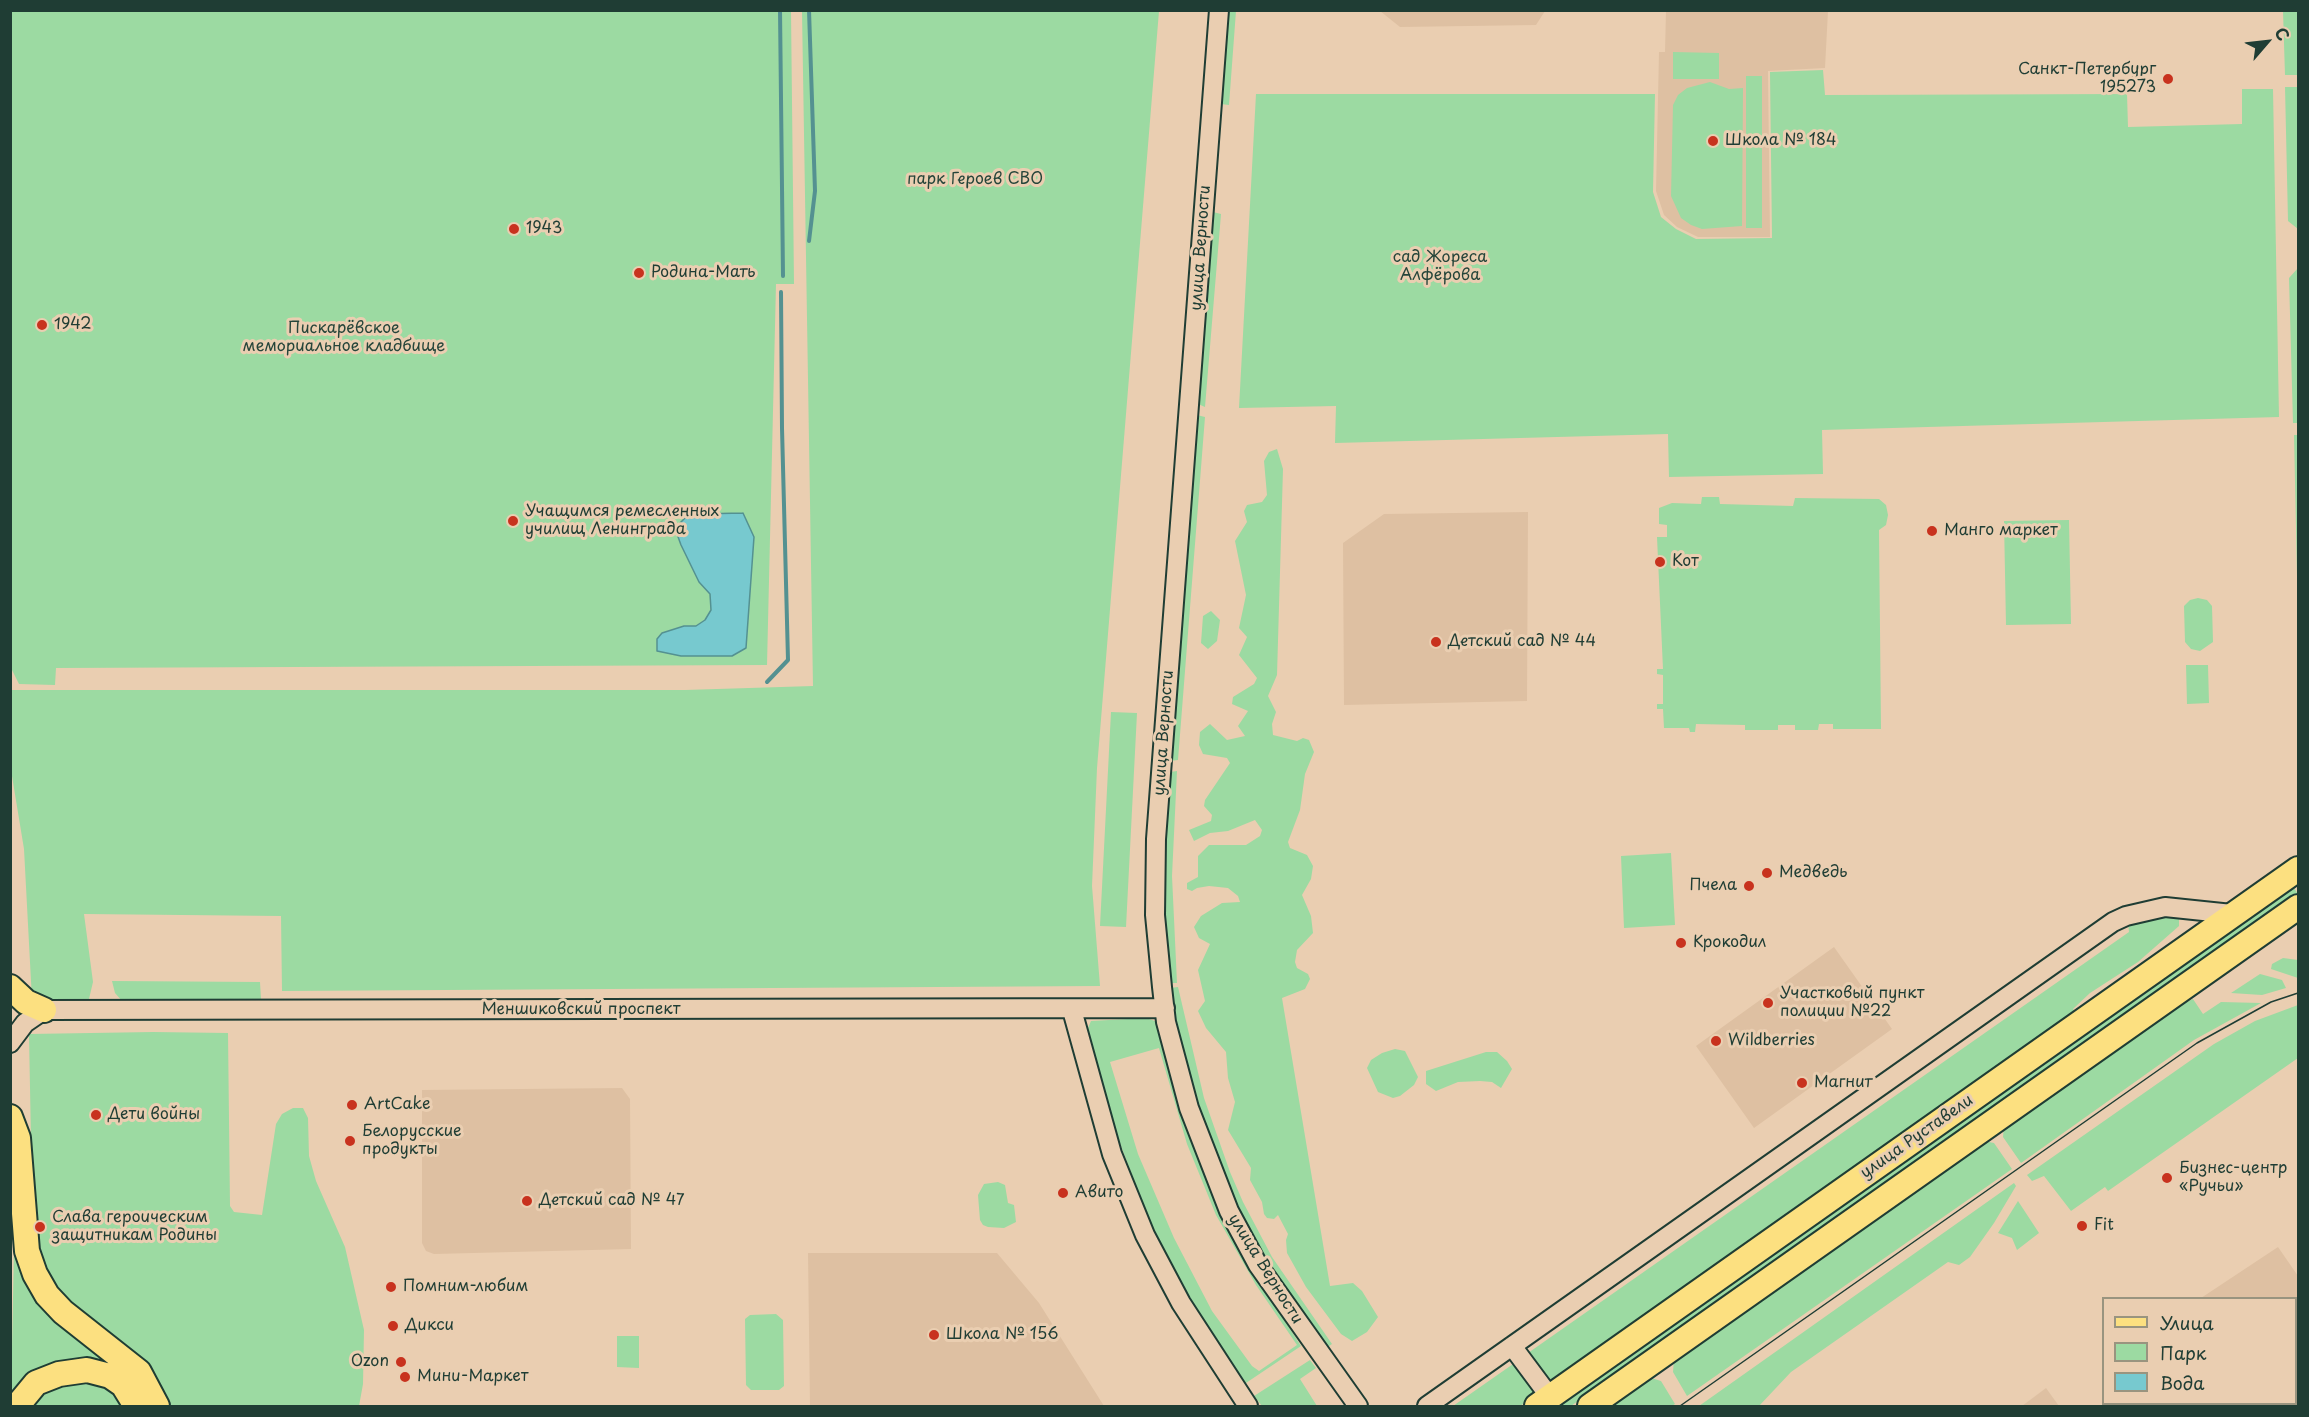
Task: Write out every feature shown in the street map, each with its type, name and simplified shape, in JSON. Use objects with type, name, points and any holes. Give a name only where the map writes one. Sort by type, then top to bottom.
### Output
[{"type":"main road","name":"улица Руставели","points":[[1544,1402],[2298,869]]},
{"type":"main road","name":"улица Руставели","points":[[1590,1407],[2298,907]]},
{"type":"main road","points":[[10,987],[26,1002],[44,1010]]},
{"type":"main road","points":[[10,1117],[18,1138],[27,1251],[35,1274],[47,1295],[63,1312],[139,1372],[157,1407]]},
{"type":"main road","points":[[18,1407],[36,1383],[59,1374],[87,1370],[110,1376],[123,1385],[136,1407]]},
{"type":"street","name":"улица Верности","points":[[1219,10],[1156,839],[1155,915],[1164,1008],[1189,1108],[1229,1211],[1258,1265],[1358,1407]]},
{"type":"street","points":[[1427,1407],[2114,922],[2126,916],[2165,907],[2232,915]]},
{"type":"street","name":"Меншиковский проспект","points":[[44,1010],[1072,1010],[1164,1008]]},
{"type":"street","points":[[10,1043],[25,1023],[44,1010]]},
{"type":"street","points":[[1072,1010],[1113,1154],[1145,1235],[1181,1303],[1248,1407]]},
{"type":"street","points":[[1512,1346],[1544,1402]]},
{"type":"shaded area","points":[[1545,10],[1536,25],[1400,27],[1380,11]]},
{"type":"shaded area","name":"Школа № 184","points":[[1666,11],[1828,11],[1825,68],[1768,71],[1770,237],[1698,237],[1677,227],[1664,215],[1656,191],[1659,52],[1665,52]]},
{"type":"shaded area","name":"Детский сад № 44","points":[[1528,512],[1527,701],[1344,705],[1343,543],[1384,514]]},
{"type":"shaded area","points":[[1834,947],[1892,1029],[1754,1128],[1696,1046]]},
{"type":"shaded area","name":"Детский сад № 47","points":[[622,1088],[630,1099],[631,1249],[434,1254],[426,1251],[422,1243],[422,1090]]},
{"type":"shaded area","points":[[2278,1247],[2298,1276],[2298,1406],[2261,1405],[2297,1405],[2297,1297],[2203,1297]]},
{"type":"shaded area","name":"Школа № 156","points":[[808,1253],[997,1253],[1039,1303],[1104,1406],[810,1406]]},
{"type":"shaded area","points":[[2046,1388],[2059,1406],[2022,1406]]},
{"type":"green space","name":"Пискарёвское мемориальное кладбище","points":[[10,11],[791,11],[794,284],[776,284],[767,665],[56,668],[55,685],[19,684],[10,666]]},
{"type":"green space","name":"парк Героев СВО","points":[[802,11],[1159,11],[1097,768],[1092,886],[1100,986],[282,991],[281,916],[84,914],[93,982],[89,999],[32,1000],[24,849],[11,770],[11,690],[685,690],[813,686]]},
{"type":"green space","points":[[1228,11],[1236,11],[1229,105],[1221,104]]},
{"type":"green space","points":[[2283,11],[2298,11],[2298,75],[2285,75]]},
{"type":"green space","points":[[1673,52],[1719,53],[1719,79],[1673,79]]},
{"type":"green space","name":"сад Жореса Алфёрова","points":[[1823,70],[1825,95],[2127,94],[2128,127],[2242,124],[2242,89],[2273,89],[2279,417],[1822,430],[1823,474],[1669,477],[1668,434],[1335,443],[1336,406],[1239,408],[1256,94],[1655,94],[1653,192],[1661,217],[1676,229],[1696,239],[1772,238],[1770,72]]},
{"type":"green space","points":[[1746,76],[1762,76],[1762,228],[1746,228]]},
{"type":"green space","points":[[1710,82],[1729,89],[1743,88],[1742,226],[1702,229],[1691,225],[1681,218],[1671,196],[1673,105],[1678,95],[1687,88]]},
{"type":"green space","points":[[2285,87],[2298,87],[2298,229],[2288,221]]},
{"type":"green space","points":[[1213,212],[1221,214],[1205,407],[1198,404]]},
{"type":"green space","points":[[2298,268],[2298,423],[2293,423],[2289,278]]},
{"type":"green space","points":[[1197,415],[1205,417],[1178,760],[1170,761]]},
{"type":"green space","points":[[2294,435],[2298,435],[2298,623]]},
{"type":"green space","points":[[1277,449],[1283,469],[1277,675],[1268,696],[1276,712],[1272,724],[1273,735],[1297,741],[1303,738],[1309,740],[1314,752],[1305,774],[1300,810],[1288,842],[1290,848],[1307,855],[1313,866],[1311,879],[1302,895],[1311,916],[1313,933],[1297,950],[1295,962],[1297,968],[1308,974],[1310,979],[1305,989],[1282,998],[1330,1286],[1353,1283],[1362,1291],[1378,1317],[1367,1332],[1352,1341],[1341,1334],[1306,1287],[1287,1253],[1288,1234],[1278,1215],[1274,1219],[1267,1218],[1264,1214],[1262,1202],[1250,1180],[1251,1168],[1228,1130],[1235,1102],[1228,1078],[1226,1052],[1206,1028],[1198,1011],[1205,1001],[1198,970],[1210,944],[1199,938],[1194,927],[1201,916],[1222,903],[1240,902],[1238,896],[1228,888],[1209,886],[1192,891],[1187,889],[1187,883],[1198,877],[1198,856],[1209,845],[1246,845],[1260,836],[1262,830],[1255,820],[1228,831],[1210,833],[1194,841],[1189,830],[1211,821],[1212,815],[1204,806],[1205,800],[1230,763],[1227,758],[1203,754],[1199,745],[1200,732],[1210,724],[1227,740],[1245,736],[1238,726],[1248,711],[1232,704],[1233,697],[1254,684],[1257,678],[1239,655],[1247,637],[1239,628],[1246,595],[1235,541],[1247,522],[1244,511],[1247,505],[1262,502],[1267,495],[1264,461],[1269,452]]},
{"type":"green space","points":[[1702,497],[1719,497],[1720,504],[1793,506],[1795,498],[1879,499],[1886,505],[1888,515],[1886,525],[1879,530],[1881,729],[1833,729],[1833,724],[1819,724],[1818,730],[1795,730],[1795,725],[1778,725],[1778,730],[1745,730],[1745,725],[1696,724],[1695,732],[1690,732],[1689,728],[1664,728],[1663,709],[1657,709],[1657,704],[1663,704],[1663,675],[1657,674],[1657,669],[1663,669],[1657,537],[1667,537],[1667,525],[1659,524],[1659,508],[1672,503],[1701,504]]},
{"type":"green space","points":[[2069,520],[2071,624],[2006,625],[2004,521]]},
{"type":"green space","points":[[2198,598],[2207,600],[2212,606],[2213,642],[2200,651],[2191,649],[2185,642],[2184,606],[2190,600]]},
{"type":"green space","points":[[1211,611],[1220,620],[1217,641],[1208,649],[1201,643],[1203,616]]},
{"type":"green space","points":[[2186,665],[2208,665],[2209,703],[2187,704]]},
{"type":"green space","points":[[1111,712],[1137,713],[1126,927],[1100,926]]},
{"type":"green space","points":[[1177,771],[1172,876],[1177,983],[1170,983],[1163,915],[1164,839],[1170,772]]},
{"type":"green space","points":[[1671,853],[1675,925],[1624,928],[1621,856]]},
{"type":"green space","points":[[2294,888],[2298,894],[1571,1406],[1556,1406]]},
{"type":"green space","points":[[2167,914],[2179,915],[2179,926],[2138,962],[2090,993],[2073,1009],[2077,1014],[1554,1381],[1546,1377],[1528,1353],[2129,932],[2128,923]]},
{"type":"green space","points":[[2283,958],[2298,960],[2298,978],[2271,969],[2272,964]]},
{"type":"green space","points":[[2260,974],[2282,980],[2286,988],[2262,995],[2231,993]]},
{"type":"green space","points":[[112,981],[260,982],[261,999],[122,1001],[115,993]]},
{"type":"green space","points":[[1178,987],[1204,1098],[1230,1172],[1272,1257],[1332,1344],[1326,1348],[1250,1233],[1208,1136],[1174,1016],[1170,988]]},
{"type":"green space","points":[[2193,999],[2203,1014],[2221,1002],[2261,1003],[2194,1040],[2021,1163],[2003,1137],[2004,1126],[2168,1011]]},
{"type":"green space","points":[[2298,1005],[2298,1058],[2108,1191],[2105,1187],[2071,1211],[2044,1176],[2032,1181],[2027,1175],[2214,1044],[2255,1021]]},
{"type":"green space","points":[[1146,1018],[1158,1022],[1187,1127],[1215,1200],[1236,1245],[1301,1346],[1243,1385],[1187,1297],[1159,1245],[1114,1128],[1088,1028],[1091,1021]],"holes":[[[1159,1048],[1187,1144],[1216,1215],[1256,1285],[1297,1345],[1259,1371],[1252,1366],[1212,1311],[1174,1238],[1138,1154],[1110,1062]]]},
{"type":"green space","points":[[228,1033],[230,1206],[234,1212],[262,1215],[276,1124],[282,1114],[293,1108],[303,1108],[308,1118],[309,1156],[316,1181],[345,1247],[364,1330],[363,1384],[359,1406],[167,1406],[54,1291],[33,1248],[29,1034]]},
{"type":"green space","points":[[1395,1049],[1405,1051],[1418,1077],[1414,1085],[1400,1096],[1393,1098],[1378,1092],[1367,1068],[1371,1060]]},
{"type":"green space","points":[[1486,1052],[1497,1052],[1512,1069],[1501,1088],[1492,1082],[1458,1082],[1436,1091],[1426,1084],[1426,1071]]},
{"type":"green space","points":[[1984,1141],[1994,1143],[2012,1169],[1687,1396],[1673,1372],[1674,1359]]},
{"type":"green space","points":[[998,1182],[1005,1185],[1008,1203],[1014,1205],[1016,1222],[1004,1228],[988,1227],[980,1220],[978,1195],[984,1184]]},
{"type":"green space","points":[[2014,1183],[2016,1186],[1994,1223],[1970,1257],[1959,1265],[1948,1262],[1791,1372],[1759,1406],[1699,1406]]},
{"type":"green space","points":[[2018,1201],[2039,1233],[2017,1250],[2012,1238],[1998,1233]]},
{"type":"green space","points":[[14,1246],[17,1247],[45,1309],[69,1332],[101,1355],[98,1363],[11,1400]]},
{"type":"green space","points":[[776,1314],[783,1320],[784,1386],[779,1390],[751,1390],[746,1385],[745,1319],[750,1315]]},
{"type":"green space","points":[[617,1336],[639,1336],[639,1368],[617,1367]]},
{"type":"green space","points":[[1310,1360],[1316,1368],[1300,1379],[1317,1406],[1262,1406],[1254,1396]]},
{"type":"green space","points":[[1516,1362],[1534,1384],[1536,1394],[1532,1398],[1520,1406],[1453,1406]]},
{"type":"green space","points":[[1648,1377],[1661,1381],[1675,1404],[1672,1406],[1607,1406]]},
{"type":"green space","points":[[89,1381],[105,1385],[120,1396],[127,1406],[32,1406],[45,1391],[60,1383]]},
{"type":"water","points":[[743,513],[754,537],[746,648],[732,656],[681,656],[657,651],[657,639],[662,633],[684,626],[696,626],[705,620],[711,610],[710,594],[699,582],[681,545],[677,534],[679,524],[686,517],[698,514]]},
{"type":"waterway","points":[[780,10],[783,276]]},
{"type":"waterway","points":[[809,10],[815,191],[809,241]]},
{"type":"waterway","points":[[767,682],[788,660],[781,292]]},
{"type":"tram line","points":[[1680,1406],[2197,1043],[2271,1002],[2298,993]]},
{"type":"place","name":"Санкт-Петербург 195273","points":[[2168,79]]},
{"type":"place","name":"Школа № 184","points":[[1713,141]]},
{"type":"place","name":"1943","points":[[514,229]]},
{"type":"place","name":"Родина-Мать","points":[[639,273]]},
{"type":"place","name":"1942","points":[[42,325]]},
{"type":"place","name":"Учащимся ремесленных училищ Ленинграда","points":[[513,521]]},
{"type":"place","name":"Манго маркет","points":[[1932,531]]},
{"type":"place","name":"Кот","points":[[1660,562]]},
{"type":"place","name":"Детский сад № 44","points":[[1436,642]]},
{"type":"place","name":"Медведь","points":[[1767,873]]},
{"type":"place","name":"Пчела","points":[[1749,886]]},
{"type":"place","name":"Крокодил","points":[[1681,943]]},
{"type":"place","name":"Участковый пункт полиции №22","points":[[1768,1003]]},
{"type":"place","name":"Wildberries","points":[[1716,1041]]},
{"type":"place","name":"Магнит","points":[[1802,1083]]},
{"type":"place","name":"ArtCake","points":[[352,1105]]},
{"type":"place","name":"Дети войны","points":[[96,1115]]},
{"type":"place","name":"Белорусские продукты","points":[[350,1141]]},
{"type":"place","name":"Бизнес-центр «Ручьи»","points":[[2167,1178]]},
{"type":"place","name":"Авито","points":[[1063,1193]]},
{"type":"place","name":"Детский сад № 47","points":[[527,1201]]},
{"type":"place","name":"Fit","points":[[2082,1226]]},
{"type":"place","name":"Слава героическим защитникам Родины","points":[[40,1227]]},
{"type":"place","name":"Помним-любим","points":[[391,1287]]},
{"type":"place","name":"Дикси","points":[[393,1326]]},
{"type":"place","name":"Школа № 156","points":[[934,1335]]},
{"type":"place","name":"Ozon","points":[[401,1362]]},
{"type":"place","name":"Мини-Маркет","points":[[405,1377]]}]
